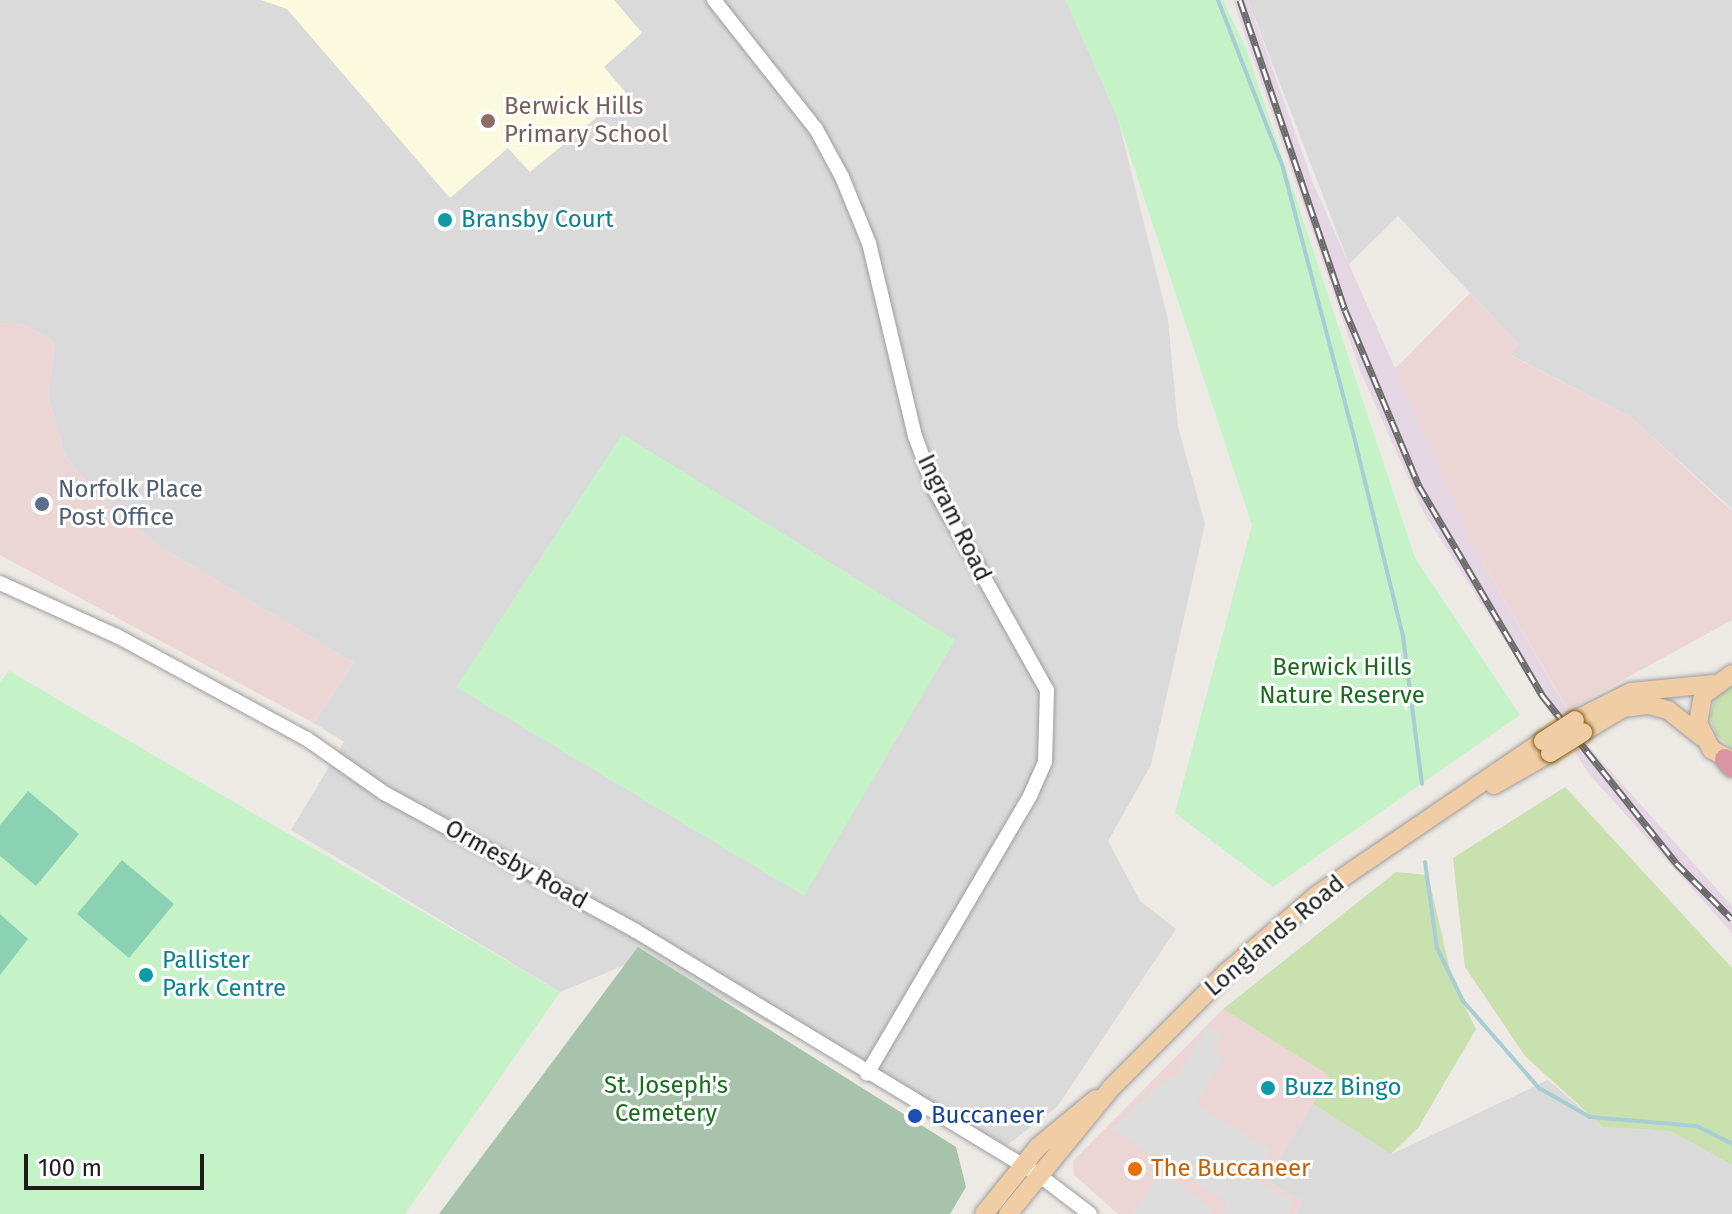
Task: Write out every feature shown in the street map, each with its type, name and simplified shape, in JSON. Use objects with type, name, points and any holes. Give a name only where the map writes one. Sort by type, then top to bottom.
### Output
[{"type":"main road","name":"Longlands Road","points":[[1008,1214],[1031,1170],[1071,1116],[1111,1088],[1226,973],[1317,895],[1631,692],[1724,674]]},
{"type":"main road","name":"Longlands Road","points":[[1702,737],[1698,709],[1724,674]]},
{"type":"main road","name":"Longlands Road","points":[[1579,726],[1623,708],[1649,705],[1668,710],[1730,762]]},
{"type":"main road","name":"Longlands Road","points":[[984,1214],[1031,1170]]},
{"type":"street","name":"Ingram Road","points":[[714,0],[816,129],[842,177],[869,243],[915,436],[935,490],[1047,690],[1045,762],[1030,796],[867,1074]]},
{"type":"street","name":"Ormesby Road","points":[[0,583],[117,636],[307,739],[384,793],[636,931],[867,1074],[1031,1170],[1090,1214]]},
{"type":"shaded area","points":[[0,0],[1066,0],[1118,119],[1168,319],[1178,427],[1205,524],[1151,765],[1108,841],[1140,901],[1176,929],[1057,1107],[1007,1145],[642,958],[560,992],[291,830],[344,742],[314,723],[354,663],[158,545],[98,496],[66,457],[48,396],[55,343],[25,325],[0,323]]},
{"type":"shaded area","name":"Berwick Hills Primary School","points":[[261,0],[614,0],[642,33],[604,67],[626,93],[530,172],[508,148],[450,198],[287,9]]},
{"type":"shaded area","points":[[1233,0],[1248,0],[1313,183],[1474,547],[1588,746],[1732,906],[1732,933],[1589,774],[1424,513],[1361,373]]},
{"type":"shaded area","points":[[1248,0],[1732,0],[1732,509],[1630,417],[1509,354],[1519,345],[1398,216],[1349,264]]},
{"type":"shaded area","points":[[1470,293],[1519,345],[1510,355],[1630,417],[1732,511],[1732,620],[1568,710],[1474,547],[1393,371]]},
{"type":"shaded area","points":[[0,323],[25,325],[55,343],[48,396],[66,457],[98,496],[158,545],[354,663],[314,723],[0,555]]},
{"type":"shaded area","points":[[1223,1009],[1331,1076],[1266,1180],[1302,1202],[1295,1214],[1118,1214],[1074,1175],[1073,1161]]},
{"type":"shaded area","points":[[1208,1026],[1222,1035],[1212,1050],[1224,1058],[1196,1104],[1270,1150],[1253,1178],[1294,1203],[1287,1214],[1221,1214],[1227,1202],[1112,1129],[1170,1076],[1175,1079]]},
{"type":"shaded area","points":[[1548,1080],[1603,1127],[1670,1131],[1732,1165],[1732,1214],[1295,1214],[1302,1202],[1266,1180],[1313,1104],[1392,1154]]},
{"type":"shaded area","points":[[1162,1172],[1213,1209],[1209,1214],[1132,1214]]},
{"type":"green space","name":"Berwick Hills Nature Reserve","points":[[1066,0],[1223,0],[1247,51],[1415,558],[1520,715],[1273,887],[1175,813],[1252,525],[1118,119]]},
{"type":"green space","points":[[622,434],[955,640],[804,896],[456,687]]},
{"type":"green space","points":[[9,671],[560,992],[405,1214],[0,1214],[0,682]]},
{"type":"green space","points":[[1732,685],[1732,748],[1716,735],[1710,717],[1715,699]]},
{"type":"green space","points":[[1565,787],[1732,968],[1732,1165],[1670,1131],[1603,1127],[1525,1056],[1465,967],[1453,858]]},
{"type":"green space","points":[[28,791],[79,834],[36,886],[0,856],[0,825]]},
{"type":"green space","points":[[122,860],[174,904],[129,958],[77,914]]},
{"type":"green space","points":[[1396,872],[1428,875],[1453,983],[1476,1029],[1418,1128],[1391,1154],[1313,1104],[1330,1076],[1223,1009]]},
{"type":"green space","points":[[0,914],[28,939],[0,975]]},
{"type":"green space","name":"St. Joseph's Cemetery","points":[[638,947],[956,1147],[966,1187],[950,1214],[439,1214]]},
{"type":"waterway","points":[[1218,0],[1283,168],[1356,445],[1403,636],[1422,784]]},
{"type":"waterway","points":[[1425,862],[1437,948],[1463,1001],[1539,1088],[1590,1117],[1697,1126],[1732,1144]]},
{"type":"railway","points":[[1240,0],[1345,310],[1419,486],[1542,695],[1676,863],[1732,919]]},
{"type":"place","name":"Berwick Hills Primary School","points":[[488,121]]},
{"type":"place","name":"Bransby Court","points":[[445,220]]},
{"type":"place","name":"Norfolk Place Post Office","points":[[42,504]]},
{"type":"place","name":"Pallister Park Centre","points":[[146,975]]},
{"type":"place","name":"Buzz Bingo","points":[[1268,1088]]},
{"type":"place","name":"Buccaneer","points":[[915,1116]]},
{"type":"place","name":"The Buccaneer","points":[[1135,1169]]}]
